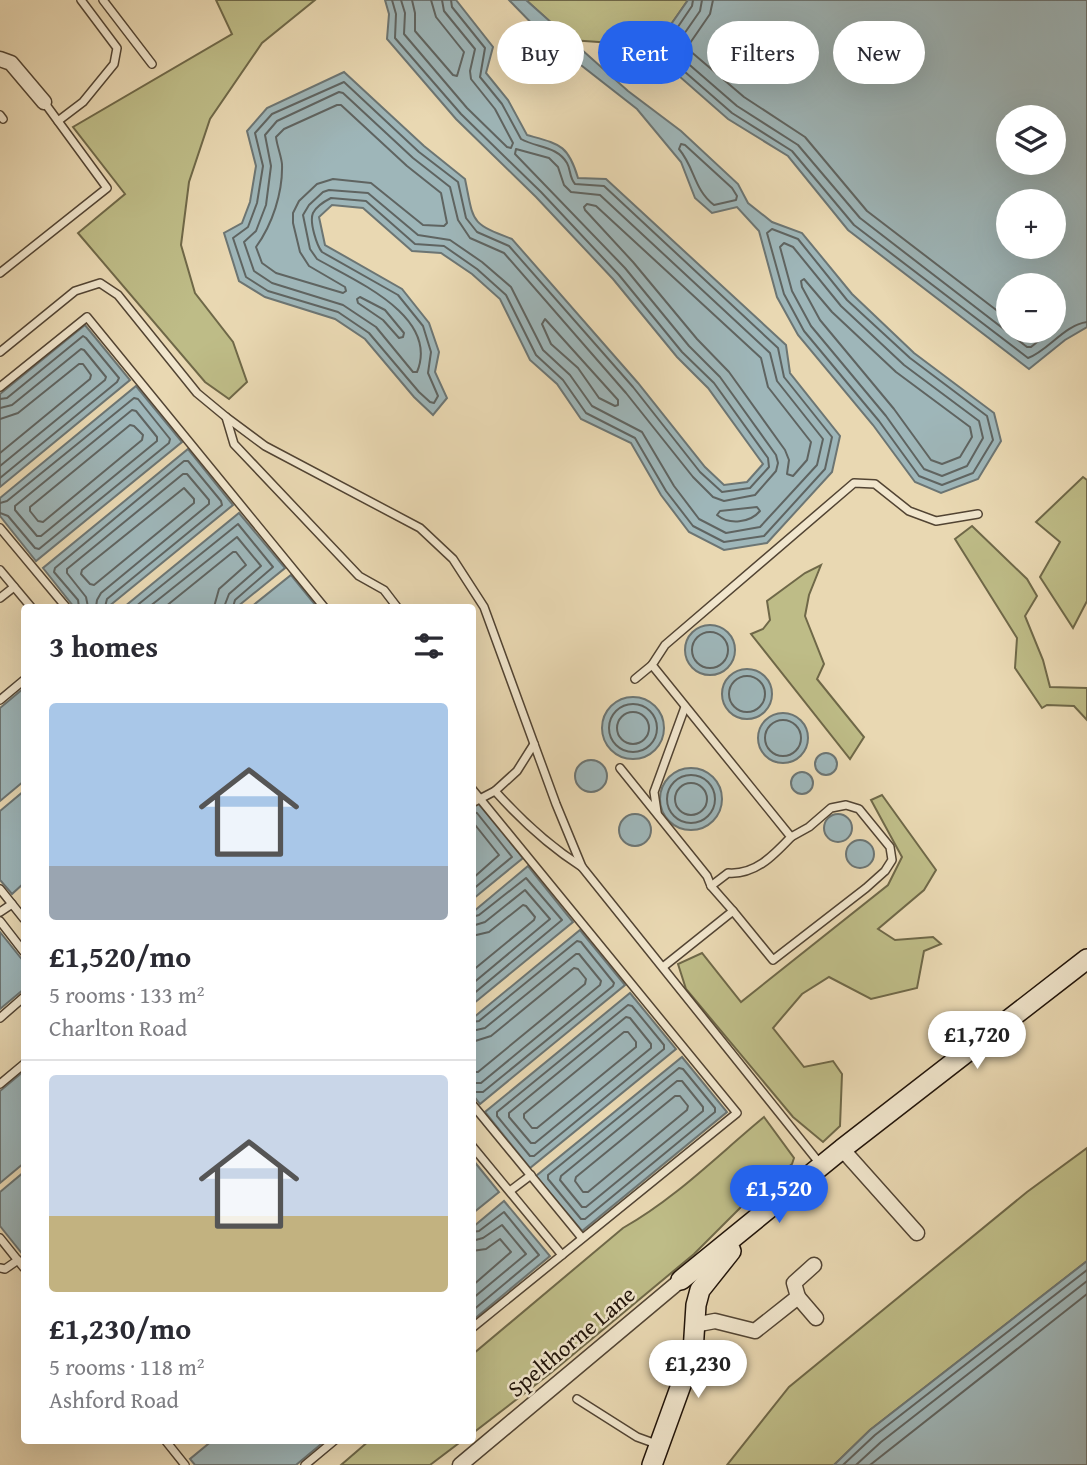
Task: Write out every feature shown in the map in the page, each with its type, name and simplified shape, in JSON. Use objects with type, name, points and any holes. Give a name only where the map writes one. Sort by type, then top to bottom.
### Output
[{"type":"street","points":[[0,59],[11,63],[44,102]]},
{"type":"street","points":[[694,1325],[686,1310],[681,1280],[691,1261],[728,1234],[742,1229],[1087,959]]},
{"type":"street","points":[[842,1149],[917,1233]]},
{"type":"street","points":[[652,1465],[693,1352],[699,1290],[726,1258],[742,1229]]},
{"type":"street","points":[[814,1265],[794,1283],[798,1297],[816,1318]]},
{"type":"street","name":"Spelthorne Lane","points":[[460,1465],[681,1280]]},
{"type":"street","points":[[694,1325],[715,1321],[755,1331],[798,1297]]},
{"type":"lane","points":[[58,121],[83,102],[114,64],[117,48],[80,0]]},
{"type":"lane","points":[[103,0],[152,64]]},
{"type":"lane","points":[[0,273],[107,188],[44,102]]},
{"type":"lane","points":[[0,352],[75,292],[100,283],[118,295],[197,393],[226,417],[265,446],[420,528],[453,559],[484,607],[582,867],[821,1165]]},
{"type":"lane","points":[[0,387],[87,317],[322,604]]},
{"type":"lane","points":[[226,417],[234,444],[242,453],[359,576],[384,590],[395,604]]},
{"type":"lane","points":[[635,679],[652,665],[665,645],[854,483],[876,484],[909,510],[936,521],[978,514]]},
{"type":"lane","points":[[0,528],[63,604]]},
{"type":"lane","points":[[0,570],[28,604]]},
{"type":"lane","points":[[0,598],[14,587]]},
{"type":"lane","points":[[652,665],[791,837]]},
{"type":"lane","points":[[0,700],[21,682]]},
{"type":"lane","points":[[658,816],[654,792],[685,707]]},
{"type":"lane","points":[[476,1325],[737,1113],[476,800],[495,791],[517,771],[534,744]]},
{"type":"lane","points":[[620,768],[707,876],[711,886],[773,960],[885,872],[892,860],[890,847],[859,809],[846,805],[831,808],[809,827],[791,837],[769,860],[741,874],[728,873],[711,886]]},
{"type":"lane","points":[[495,791],[559,852],[582,867]]},
{"type":"lane","points":[[0,889],[21,915]]},
{"type":"lane","points":[[0,912],[12,904]]},
{"type":"lane","points":[[663,967],[733,911]]},
{"type":"lane","points":[[0,922],[21,947]]},
{"type":"lane","points":[[0,1018],[21,1000]]},
{"type":"lane","points":[[0,1084],[21,1066]]},
{"type":"lane","points":[[476,1108],[582,1238]]},
{"type":"lane","points":[[476,1116],[480,1113]]},
{"type":"lane","points":[[476,1151],[562,1255]]},
{"type":"lane","points":[[510,1191],[531,1175]]},
{"type":"lane","points":[[0,1238],[21,1264]]},
{"type":"lane","points":[[0,1268],[5,1269],[18,1260]]},
{"type":"lane","points":[[577,1398],[637,1437],[659,1446]]},
{"type":"lane","points":[[168,1444],[185,1465]]},
{"type":"lane","points":[[305,1465],[330,1444]]},
{"type":"shaded area","points":[[216,0],[315,0],[262,43],[210,119],[189,182],[181,245],[195,293],[233,342],[247,382],[229,399],[205,382],[78,233],[125,194],[73,127],[232,34]]},
{"type":"shaded area","points":[[526,0],[688,0],[673,21],[598,21],[598,42],[584,41],[584,21],[549,21]]},
{"type":"shaded area","points":[[1083,477],[1087,480],[1087,601],[1073,628],[1040,577],[1060,542],[1036,522]]},
{"type":"shaded area","points":[[972,526],[1027,579],[1037,596],[1025,616],[1043,660],[1050,687],[1087,688],[1087,720],[1074,706],[1047,705],[1042,708],[1015,668],[1017,638],[955,539]]},
{"type":"shaded area","points":[[821,565],[809,595],[805,616],[824,664],[817,679],[864,737],[850,759],[751,634],[763,629],[770,620],[767,601],[805,573]]},
{"type":"shaded area","points":[[882,795],[936,870],[924,890],[878,929],[895,940],[933,937],[941,944],[924,951],[917,988],[871,999],[829,977],[802,994],[773,1028],[804,1067],[833,1061],[842,1074],[840,1126],[823,1142],[793,1117],[686,989],[678,964],[702,953],[741,1002],[888,885],[902,857],[871,800]]},
{"type":"shaded area","points":[[764,1117],[794,1158],[792,1164],[744,1204],[694,1254],[552,1372],[476,1431],[476,1351],[623,1228],[679,1190]]},
{"type":"shaded area","points":[[1087,1148],[1087,1261],[870,1430],[834,1465],[727,1465],[789,1387],[1027,1192]]},
{"type":"shaded area","points":[[365,1444],[458,1444],[430,1465],[341,1465]]},
{"type":"water","points":[[385,0],[456,0],[493,47],[486,73],[508,100],[527,135],[561,147],[570,158],[578,178],[606,179],[786,345],[790,373],[840,436],[832,472],[767,543],[724,550],[689,532],[661,495],[631,443],[581,419],[557,384],[530,360],[500,299],[472,274],[441,253],[412,251],[363,208],[332,205],[319,217],[325,245],[402,289],[429,323],[439,352],[435,372],[447,398],[433,415],[414,397],[365,339],[335,319],[265,297],[239,281],[224,233],[242,223],[250,202],[256,166],[247,131],[267,108],[344,72],[424,146],[465,179],[472,213],[476,219],[488,229],[512,239],[638,383],[705,467],[724,485],[747,482],[763,464],[708,388],[677,357],[613,279],[536,197],[456,119],[387,39],[389,14]]},
{"type":"water","points":[[509,0],[526,0],[550,21],[529,21]]},
{"type":"water","points":[[688,0],[1087,0],[1087,327],[1066,339],[1066,273],[996,273],[996,343],[1061,343],[1029,369],[848,230],[788,156],[728,119],[688,84],[693,84],[693,21],[673,21]]},
{"type":"water","points":[[584,52],[598,64],[598,78],[584,68]]},
{"type":"water","points":[[605,84],[620,84],[681,131],[738,184],[748,203],[772,222],[802,233],[852,294],[914,353],[994,413],[1001,441],[978,479],[941,493],[915,482],[873,425],[798,335],[777,297],[759,231],[737,207],[712,213],[695,198],[681,162],[637,109]]},
{"type":"water","points":[[85,325],[130,380],[0,487],[0,394]]},
{"type":"water","points":[[136,386],[182,442],[36,561],[0,516],[0,498]]},
{"type":"water","points":[[188,449],[233,505],[112,604],[72,604],[43,568]]},
{"type":"water","points":[[239,513],[285,568],[241,604],[128,604]]},
{"type":"water","points":[[291,575],[315,604],[255,604]]},
{"type":"water","points":[[710,625],[728,632],[735,650],[728,668],[710,675],[692,668],[685,650],[692,632]]},
{"type":"water","points":[[747,669],[765,676],[772,694],[765,712],[747,719],[729,712],[722,694],[729,676]]},
{"type":"water","points":[[21,690],[21,784],[0,801],[0,708]]},
{"type":"water","points":[[627,697],[639,697],[655,706],[662,716],[662,740],[655,750],[639,759],[627,759],[616,754],[607,745],[602,734],[602,722],[607,711],[616,702]]},
{"type":"water","points":[[783,713],[801,720],[808,738],[801,756],[783,763],[765,756],[758,738],[765,720]]},
{"type":"water","points":[[826,753],[834,756],[837,764],[834,772],[826,775],[818,772],[815,764],[818,756]]},
{"type":"water","points":[[591,760],[603,764],[607,776],[603,788],[591,792],[579,788],[575,776],[579,764]]},
{"type":"water","points":[[685,768],[697,768],[713,777],[720,787],[720,811],[713,821],[697,830],[685,830],[674,825],[665,816],[660,805],[660,793],[665,782],[674,773]]},
{"type":"water","points":[[802,772],[810,775],[813,783],[810,791],[802,794],[794,791],[791,783],[794,775]]},
{"type":"water","points":[[21,794],[21,886],[12,894],[0,880],[0,811]]},
{"type":"water","points":[[478,803],[523,858],[476,897]]},
{"type":"water","points":[[635,814],[647,818],[651,830],[647,842],[635,846],[623,842],[619,830],[623,818]]},
{"type":"water","points":[[838,814],[848,818],[852,828],[848,838],[838,842],[828,838],[824,828],[828,818]]},
{"type":"water","points":[[860,840],[870,844],[874,854],[870,864],[860,868],[850,864],[846,854],[850,844]]},
{"type":"water","points":[[528,866],[573,922],[476,1002],[476,909]]},
{"type":"water","points":[[580,930],[625,985],[480,1104],[476,1099],[476,1016]]},
{"type":"water","points":[[0,932],[21,958],[21,992],[0,1009]]},
{"type":"water","points":[[630,993],[676,1049],[530,1168],[485,1112]]},
{"type":"water","points":[[682,1057],[727,1112],[582,1231],[536,1176]]},
{"type":"water","points":[[21,1074],[21,1166],[0,1183],[0,1091]]},
{"type":"water","points":[[476,1164],[499,1192],[476,1211]]},
{"type":"water","points":[[21,1174],[21,1252],[0,1226],[0,1192]]},
{"type":"water","points":[[504,1201],[550,1256],[476,1318],[476,1224]]},
{"type":"water","points":[[1087,1261],[1087,1465],[834,1465],[870,1430]]},
{"type":"water","points":[[208,1444],[321,1444],[296,1465],[195,1465],[190,1459]]}]
